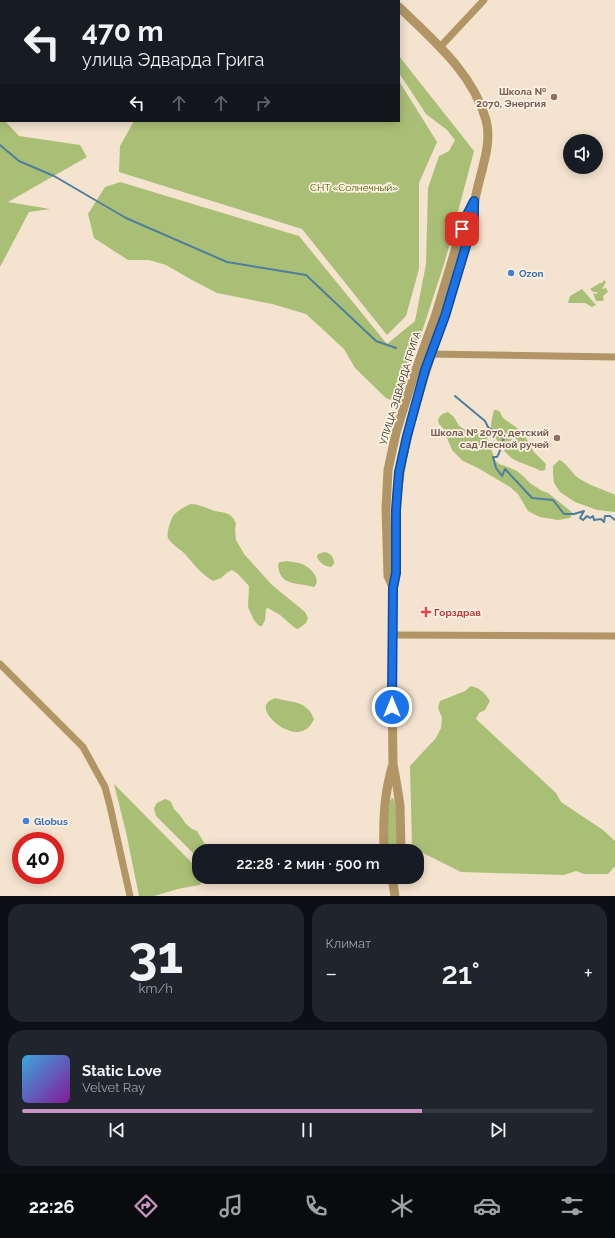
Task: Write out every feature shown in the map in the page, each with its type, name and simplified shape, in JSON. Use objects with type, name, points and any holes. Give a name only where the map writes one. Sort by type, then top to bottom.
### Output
[{"type":"street","points":[[440,47],[484,0]]},
{"type":"street","name":"УЛИЦА ЭДВАРДА ГРИГА","points":[[400,8],[460,69],[474,91],[487,121],[488,132],[487,145],[474,201],[474,219],[445,316],[426,354],[396,433],[388,470],[386,509],[388,576],[393,588],[393,764],[398,786],[400,806],[401,844]]},
{"type":"street","points":[[426,354],[615,357]]},
{"type":"street","points":[[392,635],[615,636]]},
{"type":"street","points":[[0,664],[83,747],[105,787],[130,896]]},
{"type":"street","name":"УЛИЦА ЭДВАРДА ГРИГА","points":[[384,844],[384,804],[393,764]]},
{"type":"street","points":[[394,884],[395,896]]},
{"type":"green space","points":[[400,57],[474,151],[445,261],[420,338],[406,365],[396,402],[386,398],[355,368],[344,349],[306,314],[272,304],[217,293],[166,265],[149,260],[128,260],[94,238],[88,214],[105,187],[120,182],[299,236],[387,344],[415,321],[426,264],[428,188],[439,156],[449,151],[455,140],[447,130],[426,114],[400,75]]},
{"type":"green space","name":"СНТ «Солнечный»","points":[[400,83],[437,142],[419,183],[419,269],[406,316],[387,335],[302,229],[119,172],[120,146],[133,122],[400,122]]},
{"type":"green space","points":[[0,122],[6,122],[19,136],[80,145],[87,157],[8,202],[50,209],[29,212],[0,267]]},
{"type":"green space","points":[[604,280],[606,282],[602,289],[606,288],[608,292],[603,296],[604,300],[596,301],[593,293],[596,294],[598,292],[593,292],[590,289],[602,283]]},
{"type":"green space","points":[[582,289],[596,305],[592,307],[585,303],[568,303],[570,296]]},
{"type":"green space","points":[[494,410],[500,412],[503,418],[525,436],[534,452],[546,464],[545,470],[541,471],[513,459],[506,453],[496,439],[492,430],[491,424]]},
{"type":"green space","points":[[448,412],[454,417],[459,426],[466,430],[481,433],[487,437],[495,460],[499,464],[517,471],[530,483],[548,493],[573,513],[570,518],[558,520],[540,517],[528,511],[518,494],[510,487],[463,461],[452,450],[443,428],[439,424],[438,420],[440,417]]},
{"type":"green space","points":[[559,460],[581,480],[615,495],[615,512],[597,510],[575,502],[560,492],[554,483],[553,474],[553,466]]},
{"type":"green space","points":[[190,504],[199,505],[228,514],[232,517],[236,523],[236,540],[244,554],[272,585],[305,612],[308,618],[306,623],[298,629],[295,628],[280,615],[268,608],[266,609],[265,620],[262,626],[259,626],[254,620],[248,607],[249,586],[238,574],[232,570],[221,578],[213,581],[201,572],[184,553],[171,543],[168,538],[168,530],[172,519],[177,512]]},
{"type":"green space","points":[[324,552],[329,553],[333,557],[334,564],[331,567],[323,564],[317,557],[318,554]]},
{"type":"green space","points":[[287,561],[302,564],[311,570],[317,581],[314,587],[285,580],[279,571],[278,564],[280,562]]},
{"type":"green space","points":[[471,686],[477,688],[482,691],[490,701],[485,710],[479,713],[476,719],[556,793],[561,802],[603,830],[615,841],[615,866],[608,874],[584,874],[576,871],[564,875],[461,872],[424,854],[424,844],[412,844],[410,766],[436,738],[441,728],[442,718],[438,708],[440,701],[465,691]]},
{"type":"green space","points":[[275,698],[298,703],[307,708],[314,719],[308,728],[300,732],[292,731],[283,728],[276,723],[266,710],[266,705]]},
{"type":"green space","points":[[114,784],[192,863],[192,884],[201,884],[154,896],[139,896],[126,832]]},
{"type":"green space","points":[[393,798],[396,809],[397,844],[388,844],[387,828],[390,801]]},
{"type":"green space","points":[[165,799],[171,802],[174,809],[186,824],[197,831],[205,844],[192,844],[192,852],[156,816],[154,808],[157,803]]},
{"type":"waterway","points":[[0,145],[19,161],[54,176],[126,218],[227,262],[306,275],[376,341],[396,348]]},
{"type":"waterway","points":[[455,396],[485,421],[488,427],[504,438],[497,457],[493,457],[496,468],[502,476],[505,469],[532,498],[553,500],[564,514],[574,514],[584,511],[580,518],[583,520],[587,516],[590,518],[593,516],[594,520],[601,519],[604,522],[605,516],[610,516],[615,520]]},
{"type":"place","name":"Школа № 2070, Энергия","points":[[554,97]]},
{"type":"place","name":"Ozon","points":[[511,273]]},
{"type":"place","name":"Школа № 2070, детский сад Лесной ручей","points":[[557,438]]},
{"type":"place","name":"Горздрав","points":[[426,612]]},
{"type":"place","name":"Globus","points":[[26,821]]},
{"type":"route","points":[[392,707],[393,588],[396,573],[396,510],[399,472],[425,370],[445,316],[474,219],[474,201],[462,229]]}]
